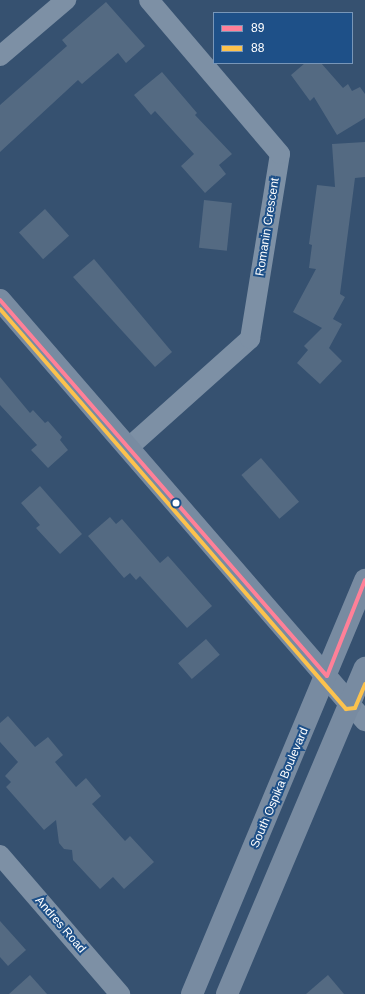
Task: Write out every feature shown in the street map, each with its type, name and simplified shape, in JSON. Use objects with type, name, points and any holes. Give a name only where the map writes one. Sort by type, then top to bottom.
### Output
[{"type":"main road","points":[[0,300],[350,704]]},
{"type":"main road","name":"South Ospika Boulevard","points":[[192,994],[327,676],[365,580]]},
{"type":"main road","points":[[227,994],[365,668]]},
{"type":"street","points":[[0,56],[66,0]]},
{"type":"street","name":"Romanin Crescent","points":[[128,448],[250,339],[280,154],[149,0]]},
{"type":"street","points":[[350,704],[365,721]]},
{"type":"street","name":"Andres Road","points":[[0,855],[120,994]]},
{"type":"building","points":[[106,2],[145,46],[126,63],[118,53],[82,84],[78,80],[0,152],[0,105],[67,46],[62,40]]},
{"type":"building","points":[[304,64],[322,64],[343,88],[348,84],[352,91],[360,87],[365,94],[365,118],[337,135],[314,97],[310,101],[291,75]]},
{"type":"building","points":[[162,72],[197,113],[195,115],[232,154],[219,165],[226,174],[205,193],[181,166],[194,154],[155,111],[151,115],[134,95]]},
{"type":"building","points":[[365,142],[365,177],[355,178],[340,294],[345,297],[333,319],[342,324],[329,348],[342,361],[320,384],[297,363],[308,350],[304,346],[322,328],[293,312],[316,269],[309,268],[312,245],[309,244],[317,185],[335,187],[332,144]]},
{"type":"building","points":[[204,200],[232,203],[227,251],[199,248]]},
{"type":"building","points":[[45,209],[69,236],[43,259],[19,232]]},
{"type":"building","points":[[94,259],[172,352],[155,367],[73,277]]},
{"type":"building","points":[[0,377],[30,413],[33,410],[45,423],[48,421],[62,437],[60,440],[68,450],[48,468],[31,450],[37,445],[0,405]]},
{"type":"building","points":[[261,458],[299,502],[279,519],[241,475]]},
{"type":"building","points":[[40,486],[82,534],[60,554],[36,528],[40,525],[21,503]]},
{"type":"building","points":[[110,517],[116,524],[122,519],[160,563],[168,556],[212,606],[187,628],[140,576],[136,580],[130,573],[124,578],[88,536]]},
{"type":"building","points":[[206,639],[220,655],[192,679],[178,663]]},
{"type":"building","points":[[8,716],[35,747],[48,737],[63,755],[55,762],[76,787],[86,778],[101,796],[92,804],[125,841],[130,836],[154,862],[124,889],[113,877],[100,889],[73,860],[72,850],[64,849],[59,843],[56,820],[44,830],[6,787],[11,782],[5,776],[18,762],[0,742],[0,723]]},
{"type":"building","points":[[0,921],[26,950],[8,966],[0,957]]},
{"type":"building","points":[[30,975],[47,994],[9,994]]},
{"type":"building","points":[[328,975],[344,994],[306,994]]},
{"type":"transit line","name":"89","points":[[0,300],[327,676],[365,580]]},
{"type":"transit line","name":"88","points":[[0,309],[346,709],[355,708],[365,684]]}]
